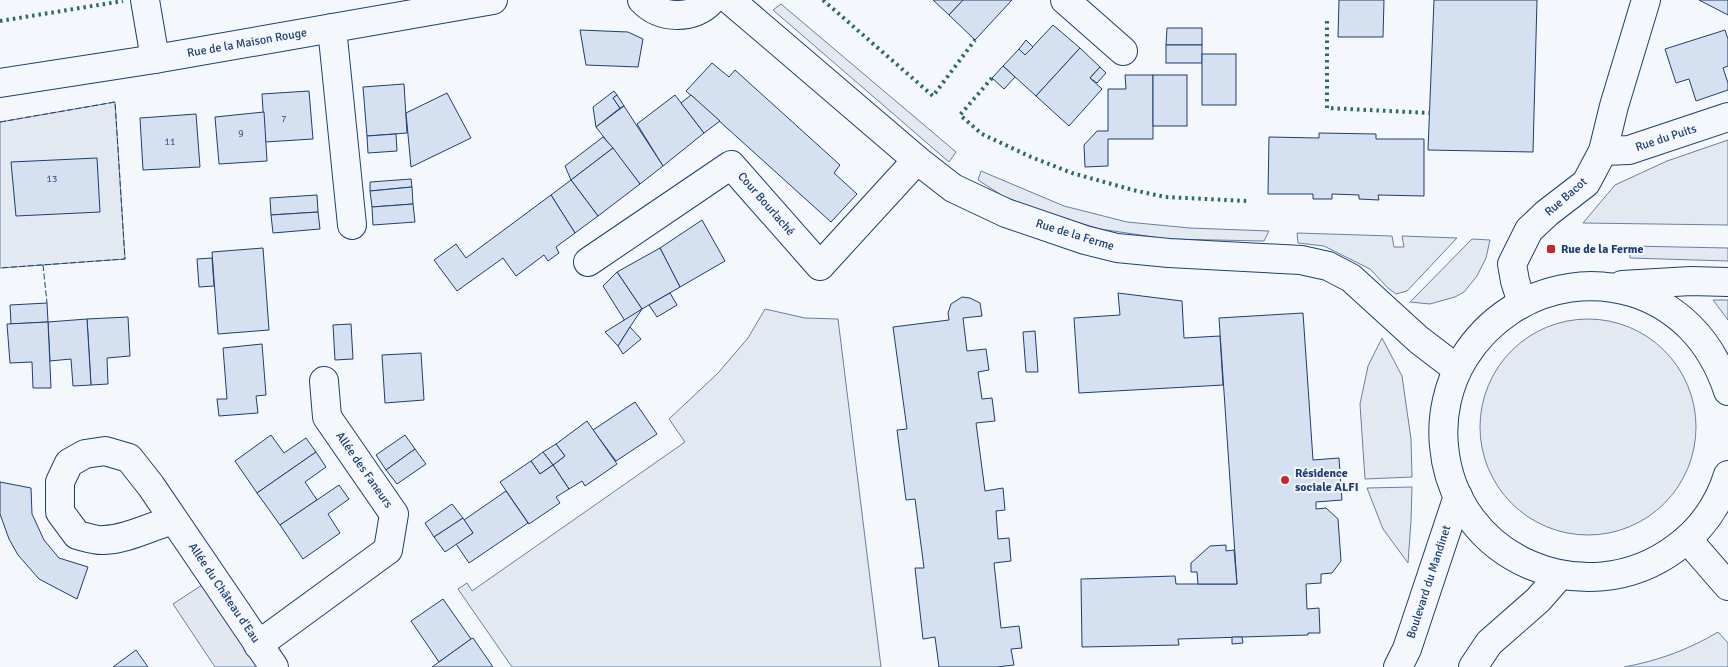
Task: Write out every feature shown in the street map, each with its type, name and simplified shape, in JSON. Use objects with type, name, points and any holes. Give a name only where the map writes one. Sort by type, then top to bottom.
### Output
[{"type":"street","points":[[145,0],[155,58]]},
{"type":"street","name":"Rue de la Maison Rouge","points":[[0,83],[493,0]]},
{"type":"street","points":[[642,0],[656,10],[670,15],[684,15],[698,11],[712,0]]},
{"type":"street","name":"Rue de la Ferme","points":[[730,0],[917,160],[954,188],[997,209],[1084,240],[1117,248],[1169,253],[1300,260],[1328,266],[1351,278],[1419,340],[1457,369]]},
{"type":"street","points":[[1065,0],[1123,51]]},
{"type":"street","name":"Rue Bacot","points":[[1522,303],[1512,264],[1529,230],[1547,213],[1586,183],[1603,151],[1614,106],[1646,0]]},
{"type":"street","points":[[332,28],[352,226]]},
{"type":"street","name":"Rue du Puits","points":[[1603,151],[1629,150],[1728,117]]},
{"type":"street","name":"Cour Bourlaché","points":[[588,262],[731,165],[820,266],[917,160]]},
{"type":"street","points":[[1728,282],[1566,288],[1522,303],[1492,323],[1472,344],[1457,369],[1448,394],[1444,420],[1444,446],[1448,472],[1458,496],[1472,519],[1490,539],[1511,556],[1535,568],[1560,575],[1588,578],[1615,576],[1642,568],[1665,556],[1688,540],[1704,521],[1714,507],[1728,475]]},
{"type":"street","points":[[1591,286],[1618,289],[1644,297],[1669,310],[1690,327],[1708,348],[1722,372],[1728,391]]},
{"type":"street","name":"Allée des Faneurs","points":[[258,645],[388,550],[394,514],[327,417],[324,381]]},
{"type":"street","name":"Boulevard du Mandinet","points":[[1398,667],[1407,649],[1458,496]]},
{"type":"street","name":"Allée du Château d'Eau","points":[[174,520],[274,667]]},
{"type":"street","points":[[1688,540],[1728,586]]},
{"type":"street","points":[[1473,667],[1489,643],[1538,600],[1560,575]]},
{"type":"shaded area","points":[[781,4],[956,152],[949,162],[773,10]]},
{"type":"shaded area","points":[[115,102],[125,259],[0,268],[0,122]]},
{"type":"shaded area","points":[[1728,140],[1728,225],[1583,223],[1615,185],[1667,161]]},
{"type":"shaded area","points":[[981,171],[1064,206],[1127,222],[1190,228],[1269,231],[1264,241],[1167,239],[1100,229],[1045,213],[1003,196],[978,180]]},
{"type":"shaded area","points":[[1297,233],[1392,236],[1394,247],[1404,247],[1402,236],[1457,238],[1407,291],[1396,294],[1370,269],[1324,246],[1298,243]]},
{"type":"shaded area","points":[[1472,239],[1490,240],[1486,258],[1477,276],[1464,292],[1455,297],[1430,304],[1410,302]]},
{"type":"shaded area","points":[[1630,246],[1728,248],[1728,261],[1630,258]]},
{"type":"shaded area","points":[[1713,300],[1728,300],[1728,320]]},
{"type":"shaded area","points":[[765,309],[805,318],[838,319],[881,667],[512,667],[458,589],[467,583],[472,591],[685,442],[669,419],[718,373],[748,338]]},
{"type":"shaded area","points":[[1577,319],[1599,319],[1629,327],[1648,337],[1665,350],[1678,367],[1688,386],[1696,416],[1696,438],[1688,468],[1678,487],[1665,504],[1648,517],[1619,531],[1599,535],[1577,535],[1557,531],[1537,522],[1519,511],[1504,496],[1484,458],[1480,438],[1480,416],[1484,396],[1493,376],[1504,358],[1519,343],[1557,323]]},
{"type":"shaded area","points":[[1382,338],[1402,376],[1411,439],[1412,477],[1365,479],[1360,404],[1368,366]]},
{"type":"shaded area","points":[[1412,487],[1408,563],[1383,529],[1367,488]]},
{"type":"shaded area","points":[[205,583],[258,667],[215,667],[173,604]]},
{"type":"shaded area","points":[[1718,632],[1728,643],[1728,667],[1624,667],[1672,654]]},
{"type":"building","points":[[933,0],[963,0],[949,15]]},
{"type":"building","points":[[963,0],[1012,0],[975,40],[949,15]]},
{"type":"building","points":[[1339,0],[1384,0],[1383,37],[1338,37]]},
{"type":"building","points":[[1434,0],[1537,0],[1533,152],[1428,150]]},
{"type":"building","points":[[1699,0],[1728,0],[1728,15]]},
{"type":"building","points":[[1053,25],[1080,48],[1036,96],[1003,66],[1019,49],[1025,55]]},
{"type":"building","points":[[1167,28],[1202,28],[1202,45],[1166,45]]},
{"type":"building","points":[[580,30],[628,32],[643,39],[638,67],[586,65]]},
{"type":"building","points":[[1725,30],[1728,39],[1728,66],[1723,68],[1728,83],[1728,90],[1696,101],[1689,79],[1676,83],[1665,49]]},
{"type":"building","points":[[1026,40],[1033,47],[1025,55],[1019,49]]},
{"type":"building","points":[[1166,45],[1202,45],[1202,63],[1166,63]]},
{"type":"building","points":[[1080,48],[1100,67],[1090,78],[1102,89],[1069,126],[1036,96]]},
{"type":"building","points":[[1202,54],[1236,54],[1236,105],[1202,105]]},
{"type":"building","points":[[712,63],[729,77],[735,70],[840,165],[834,173],[857,194],[831,222],[686,91]]},
{"type":"building","points":[[1003,66],[1015,77],[1004,89],[992,78]]},
{"type":"building","points":[[1100,67],[1106,73],[1097,83],[1090,78]]},
{"type":"building","points":[[1125,75],[1153,75],[1153,139],[1108,139],[1108,166],[1085,167],[1084,145],[1097,131],[1108,131],[1108,89],[1126,89]]},
{"type":"building","points":[[1153,75],[1187,75],[1187,126],[1153,126]]},
{"type":"building","points":[[404,84],[407,133],[367,136],[363,87]]},
{"type":"building","points":[[309,91],[313,139],[265,142],[262,94]]},
{"type":"building","points":[[614,91],[617,95],[613,98],[620,108],[596,127],[593,107]]},
{"type":"building","points":[[447,93],[471,138],[411,167],[406,113]]},
{"type":"building","points":[[617,95],[624,106],[620,108],[613,98]]},
{"type":"building","points":[[675,95],[704,133],[663,166],[637,124]]},
{"type":"building","points":[[691,95],[720,121],[704,133],[681,103]]},
{"type":"building","points":[[624,106],[663,166],[640,184],[596,127]]},
{"type":"building","points":[[264,112],[267,161],[219,164],[215,117]]},
{"type":"building","points":[[196,114],[200,167],[143,170],[140,118]]},
{"type":"building","points":[[1319,133],[1376,134],[1376,139],[1424,139],[1424,196],[1378,195],[1379,200],[1359,199],[1359,195],[1332,194],[1332,199],[1313,199],[1313,194],[1268,194],[1269,137],[1319,138]]},
{"type":"building","points":[[396,134],[397,151],[368,153],[367,136]]},
{"type":"building","points":[[603,137],[613,148],[571,180],[565,166]]},
{"type":"building","points":[[613,148],[640,184],[598,216],[571,180]]},
{"type":"building","points":[[97,158],[100,212],[16,216],[11,162]]},
{"type":"building","points":[[411,179],[412,187],[370,191],[370,182]]},
{"type":"building","points":[[571,180],[598,216],[575,233],[551,195]]},
{"type":"building","points":[[412,187],[413,204],[372,207],[370,191]]},
{"type":"building","points":[[317,195],[318,212],[271,215],[270,198]]},
{"type":"building","points":[[551,195],[575,233],[556,247],[559,253],[548,261],[544,255],[516,276],[503,258],[457,291],[434,260],[456,244],[466,258]]},
{"type":"building","points":[[413,204],[415,222],[373,225],[372,207]]},
{"type":"building","points":[[318,212],[320,229],[273,233],[271,215]]},
{"type":"building","points":[[702,220],[725,261],[680,287],[660,248]]},
{"type":"building","points":[[263,248],[269,330],[218,334],[212,252]]},
{"type":"building","points":[[660,248],[680,287],[642,309],[617,272]]},
{"type":"building","points":[[212,258],[214,286],[199,287],[197,259]]},
{"type":"building","points":[[617,272],[642,309],[625,321],[603,286]]},
{"type":"building","points":[[670,293],[677,305],[657,317],[649,305]]},
{"type":"building","points":[[1118,293],[1182,301],[1184,338],[1220,336],[1223,385],[1079,393],[1074,318],[1120,315]]},
{"type":"building","points":[[962,297],[970,298],[980,303],[982,316],[963,318],[967,351],[986,349],[989,370],[978,372],[982,399],[992,398],[995,421],[976,423],[985,491],[1003,488],[1005,510],[996,511],[998,539],[1009,538],[1011,561],[994,563],[1001,628],[1019,626],[1022,648],[1011,649],[1014,665],[997,667],[939,667],[935,637],[923,639],[915,568],[924,568],[915,499],[906,500],[897,430],[907,429],[893,327],[949,320],[948,313],[951,304]]},
{"type":"building","points":[[47,303],[48,322],[11,324],[10,305]]},
{"type":"building","points":[[642,309],[630,327],[618,346],[605,332]]},
{"type":"building","name":"Résidence sociale ALFI","points":[[1303,313],[1313,460],[1339,458],[1342,500],[1316,502],[1316,509],[1326,508],[1338,519],[1341,561],[1332,573],[1321,574],[1321,583],[1306,584],[1307,609],[1319,608],[1320,633],[1178,639],[1179,645],[1082,647],[1081,579],[1175,576],[1176,584],[1237,584],[1219,318]]},
{"type":"building","points":[[128,317],[130,356],[107,358],[108,384],[91,385],[87,319]]},
{"type":"building","points":[[87,319],[91,385],[73,386],[71,359],[50,361],[48,322]]},
{"type":"building","points":[[48,322],[51,388],[33,388],[32,362],[10,363],[7,324]]},
{"type":"building","points":[[351,324],[353,359],[335,360],[333,325]]},
{"type":"building","points":[[630,327],[641,339],[623,354],[618,346]]},
{"type":"building","points":[[1035,331],[1038,372],[1026,372],[1023,332]]},
{"type":"building","points":[[262,344],[266,395],[256,396],[258,413],[219,416],[217,399],[227,399],[223,348]]},
{"type":"building","points":[[421,353],[424,400],[385,403],[382,355]]},
{"type":"building","points":[[635,402],[657,434],[616,461],[593,430]]},
{"type":"building","points":[[587,421],[617,464],[585,486],[582,481],[569,489],[553,465],[565,456],[556,444]]},
{"type":"building","points":[[271,435],[284,453],[306,438],[316,452],[257,493],[235,461]]},
{"type":"building","points":[[405,435],[415,449],[386,470],[376,455]]},
{"type":"building","points":[[556,444],[565,456],[553,465],[543,452]]},
{"type":"building","points":[[415,449],[426,464],[397,484],[386,470]]},
{"type":"building","points":[[316,452],[326,467],[305,482],[317,500],[280,525],[257,493]]},
{"type":"building","points":[[543,452],[553,465],[540,474],[531,461]]},
{"type":"building","points":[[531,461],[540,474],[553,465],[569,489],[556,497],[560,503],[529,524],[500,482]]},
{"type":"building","points":[[0,482],[31,488],[32,514],[44,540],[59,558],[88,567],[77,599],[39,579],[18,555],[9,539],[0,514]]},
{"type":"building","points":[[339,485],[349,499],[328,514],[340,533],[303,559],[280,525]]},
{"type":"building","points":[[506,491],[528,523],[469,563],[456,544],[473,533],[464,520]]},
{"type":"building","points":[[452,504],[463,518],[434,537],[425,523]]},
{"type":"building","points":[[463,518],[473,533],[445,552],[434,537]]},
{"type":"building","points":[[1226,545],[1226,551],[1234,550],[1237,584],[1198,584],[1197,572],[1191,572],[1191,563],[1210,546]]},
{"type":"building","points":[[443,599],[471,639],[439,662],[411,621]]},
{"type":"building","points":[[1232,637],[1242,637],[1243,643],[1232,644]]},
{"type":"building","points":[[473,638],[493,667],[432,667],[471,639]]},
{"type":"building","points":[[136,650],[148,667],[113,667]]},
{"type":"hedge","points":[[823,0],[933,96],[975,40]]},
{"type":"hedge","points":[[0,21],[123,1]]},
{"type":"hedge","points":[[1327,21],[1327,108],[1430,113]]},
{"type":"hedge","points":[[992,78],[960,115],[982,134],[1031,157],[1072,173],[1133,190],[1165,197],[1247,201]]},
{"type":"fence","points":[[0,122],[115,102],[125,259],[0,268]]},
{"type":"fence","points":[[43,265],[47,303]]},
{"type":"place","name":"Rue de la Ferme","points":[[1551,249]]},
{"type":"place","name":"Résidence sociale ALFI","points":[[1285,480]]}]
